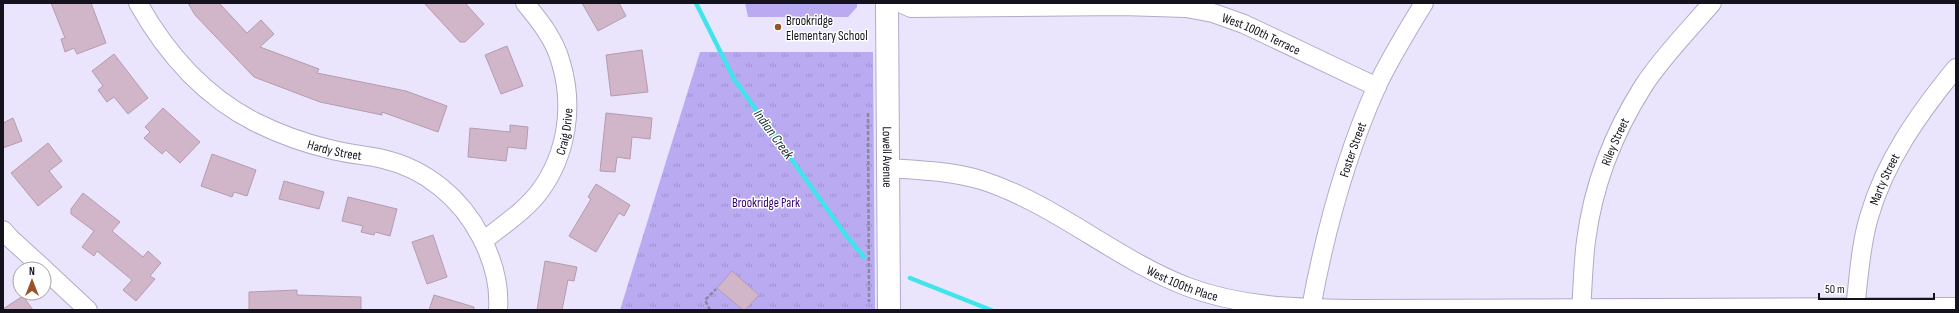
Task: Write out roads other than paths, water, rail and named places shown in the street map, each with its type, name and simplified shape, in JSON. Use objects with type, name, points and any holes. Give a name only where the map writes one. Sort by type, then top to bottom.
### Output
[{"type":"street","name":"Hardy Street","points":[[138,3],[150,25],[174,58],[204,87],[229,106],[255,122],[292,138],[330,150],[383,159],[417,171],[430,179],[458,202],[472,219],[492,259],[496,275],[498,310]]},
{"type":"street","name":"Craig Drive","points":[[483,241],[516,214],[540,191],[558,159],[567,124],[568,95],[561,62],[546,31],[525,3]]},
{"type":"street","name":"Lowell Avenue","points":[[887,3],[889,310]]},
{"type":"street","name":"West 100th Terrace","points":[[900,3],[911,8],[1114,6],[1186,8],[1213,13],[1244,24],[1377,87]]},
{"type":"street","name":"Foster Street","points":[[1311,308],[1322,248],[1331,211],[1355,140],[1377,87],[1424,3]]},
{"type":"street","name":"Riley Street","points":[[1581,308],[1586,241],[1594,197],[1606,160],[1624,120],[1644,85],[1668,54],[1712,3]]},
{"type":"street","name":"Marty Street","points":[[1855,308],[1860,261],[1869,218],[1880,185],[1905,137],[1928,102],[1956,68]]},
{"type":"street","name":"West 100th Place","points":[[888,168],[951,173],[980,180],[1018,195],[1047,209],[1148,270],[1189,287],[1227,299],[1274,306],[1311,308],[1956,307]]},
{"type":"street","points":[[3,230],[35,261]]},
{"type":"street","points":[[52,276],[88,310]]},
{"type":"waterway","name":"Indian Creek","points":[[696,3],[734,79],[845,234],[864,257]]},
{"type":"waterway","name":"Indian Creek","points":[[910,278],[991,310]]},
{"type":"place","name":"Brookridge Elementary School","points":[[778,27]]},
{"type":"park label","name":"Brookridge Park","points":[[766,202]]}]
